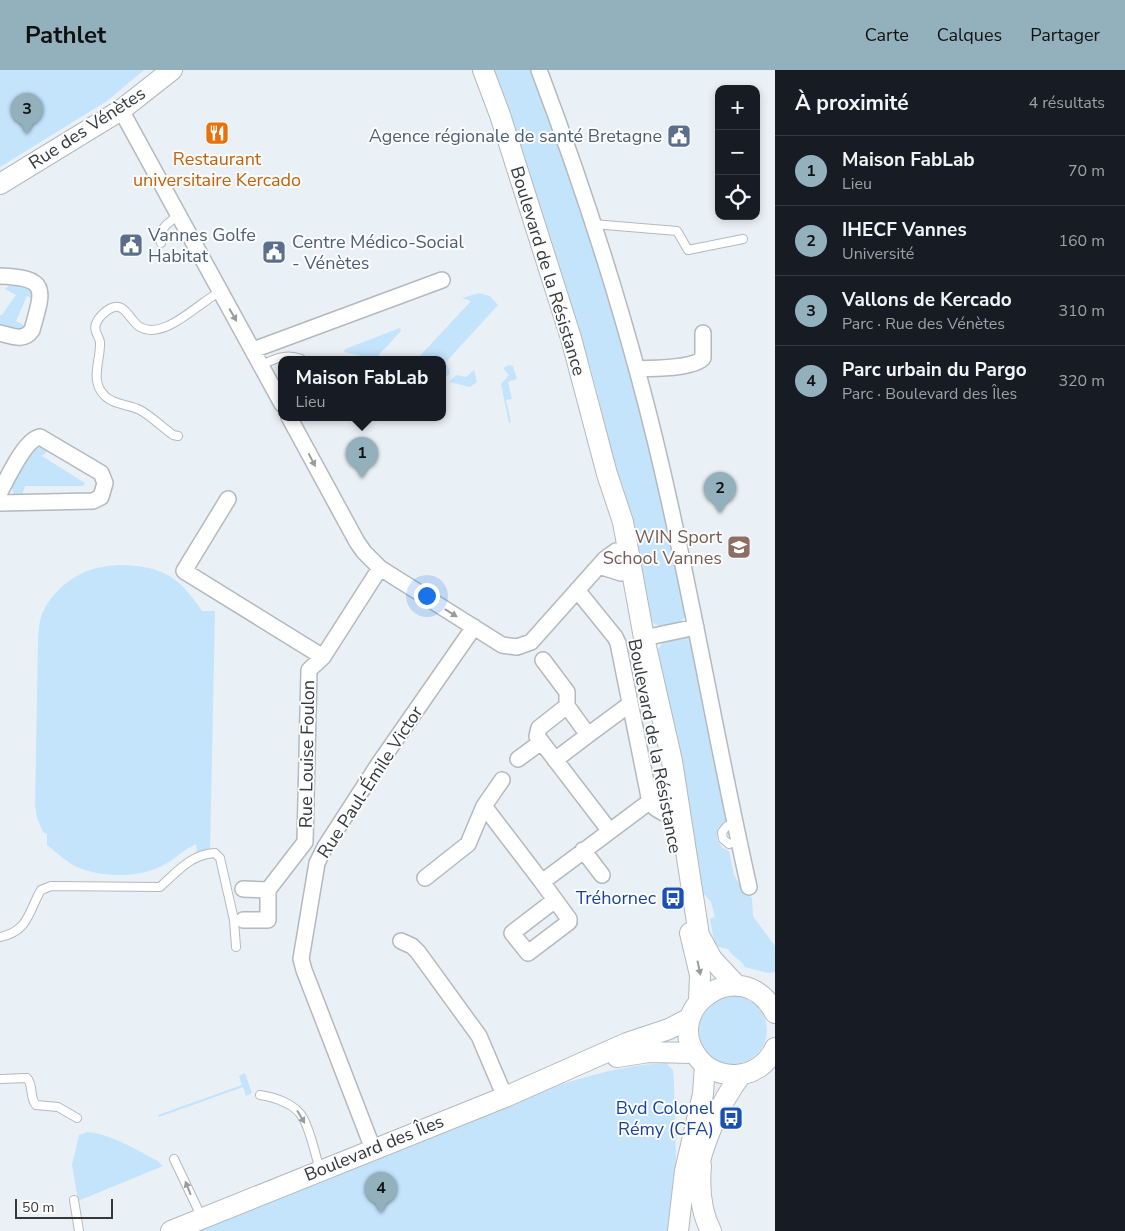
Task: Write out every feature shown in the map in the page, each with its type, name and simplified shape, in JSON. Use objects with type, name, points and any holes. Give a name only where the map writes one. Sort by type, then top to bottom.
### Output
[{"type":"main road","name":"Rue des Vénètes","points":[[0,184],[121,110],[172,70]]},
{"type":"main road","name":"Boulevard de la Résistance","points":[[483,70],[571,338],[607,474],[623,522],[621,573],[666,782],[685,918],[700,975],[695,1009],[688,1030],[690,1042],[700,1059],[703,1094],[685,1171],[678,1231]]},
{"type":"main road","name":"Boulevard de la Résistance","points":[[622,552],[672,761],[699,935],[712,959],[736,986]]},
{"type":"main road","name":"Boulevard des Îles","points":[[170,1231],[504,1096],[627,1043],[669,1029],[695,1009],[710,992],[723,987],[736,986]]},
{"type":"main road","points":[[736,986],[769,994],[770,1004],[775,1013]]},
{"type":"main road","points":[[700,1059],[716,1072],[728,1075],[741,1075],[759,1068],[766,1062],[775,1048]]},
{"type":"main road","name":"Boulevard des Îles","points":[[578,1065],[630,1054],[700,1059]]},
{"type":"main road","points":[[689,1231],[694,1192],[702,1155],[723,1101],[741,1075]]},
{"type":"main road","points":[[702,1155],[700,1192],[704,1214],[711,1231]]},
{"type":"street","points":[[539,70],[568,148],[593,224],[637,369],[669,502],[749,887]]},
{"type":"street","points":[[121,110],[278,395]]},
{"type":"street","points":[[0,276],[25,278],[36,283],[41,296],[32,330],[29,334],[21,338],[0,333]]},
{"type":"street","points":[[253,350],[442,280]]},
{"type":"street","points":[[637,369],[690,365],[700,362],[704,354],[703,333]]},
{"type":"street","points":[[291,421],[356,542],[364,552],[380,568],[502,645],[510,647],[525,645],[536,638],[599,566],[622,552]]},
{"type":"street","points":[[0,492],[27,446],[36,438],[45,440],[101,473],[105,478],[101,496],[93,501],[0,502]]},
{"type":"street","points":[[228,499],[184,571],[322,656]]},
{"type":"street","points":[[599,566],[621,573]]},
{"type":"street","name":"Rue Louise Foulon","points":[[268,890],[305,842],[309,670],[322,656],[380,568]]},
{"type":"street","points":[[577,590],[618,643],[649,802],[672,817]]},
{"type":"street","name":"Rue Paul-Émile Victor","points":[[373,1149],[301,959],[317,863],[338,825],[474,627]]},
{"type":"street","points":[[644,638],[696,627]]},
{"type":"street","points":[[543,660],[567,692],[567,706],[588,735]]},
{"type":"street","points":[[555,760],[630,704]]},
{"type":"street","points":[[567,706],[539,728],[537,736],[609,830]]},
{"type":"street","points":[[518,760],[541,742]]},
{"type":"street","points":[[425,878],[468,844],[484,806],[502,780]]},
{"type":"street","points":[[542,882],[609,830],[649,802],[651,793],[666,782]]},
{"type":"street","points":[[484,806],[555,900]]},
{"type":"street","points":[[583,850],[602,875]]},
{"type":"street","points":[[242,889],[268,890],[268,920],[243,920]]},
{"type":"street","points":[[401,941],[412,946],[418,952],[479,1036],[504,1096]]},
{"type":"lane","points":[[161,243],[160,233],[166,225],[178,216]]},
{"type":"lane","points":[[593,224],[677,231],[688,250],[743,239]]},
{"type":"lane","points":[[178,436],[173,435],[141,411],[112,401],[104,396],[96,379],[100,344],[94,330],[95,325],[102,315],[116,306],[122,308],[141,328],[157,329],[189,315],[204,301],[220,292]]},
{"type":"lane","points":[[261,365],[278,357]]},
{"type":"lane","points":[[0,937],[16,933],[25,922],[41,890],[51,886],[160,887],[189,862],[203,854],[215,853],[220,858],[234,920],[236,946]]},
{"type":"lane","points":[[0,1079],[27,1078],[30,1082],[32,1100],[36,1105],[58,1107],[77,1118]]},
{"type":"lane","points":[[260,1095],[271,1097],[296,1109],[303,1117],[320,1170]]},
{"type":"lane","points":[[174,1159],[202,1218]]},
{"type":"lane","points":[[74,1200],[79,1231]]},
{"type":"shaded area","points":[[0,70],[144,70],[107,101],[0,167]]},
{"type":"shaded area","points":[[492,70],[532,70],[570,177],[605,286],[643,422],[686,613],[681,623],[659,626],[648,617],[621,489],[591,369]]},
{"type":"shaded area","points":[[16,283],[33,289],[36,301],[27,296],[16,321],[27,327],[25,331],[0,328],[0,315],[2,315],[16,295],[5,289],[11,284]]},
{"type":"shaded area","points":[[479,293],[490,296],[498,305],[446,362],[446,356],[420,356],[471,301],[462,298]]},
{"type":"shaded area","points":[[400,328],[401,331],[378,356],[362,356],[344,352],[345,349]]},
{"type":"shaded area","points":[[446,362],[450,373],[446,376]]},
{"type":"shaded area","points":[[509,365],[513,366],[517,379],[508,382],[512,399],[506,400],[511,422],[509,423],[501,384],[509,375],[503,368]]},
{"type":"shaded area","points":[[474,370],[477,382],[470,387],[449,382],[456,375],[466,377]]},
{"type":"shaded area","points":[[42,446],[50,449],[42,456],[85,483],[83,486],[25,486],[21,498],[14,496],[11,485],[29,452]]},
{"type":"shaded area","points":[[118,565],[146,568],[168,575],[185,589],[202,611],[215,611],[210,852],[197,853],[196,844],[160,867],[151,871],[130,875],[109,875],[88,871],[67,861],[47,845],[47,834],[43,832],[37,818],[35,805],[38,638],[40,621],[52,598],[72,579],[91,570]]},
{"type":"shaded area","points":[[689,635],[727,815],[727,820],[718,828],[717,840],[723,848],[729,851],[734,875],[742,889],[752,898],[753,916],[775,946],[775,972],[768,973],[745,967],[728,949],[715,946],[710,919],[715,917],[711,902],[696,885],[656,652],[663,642]]},
{"type":"shaded area","points":[[726,996],[740,996],[752,1001],[762,1011],[767,1023],[767,1037],[762,1049],[752,1059],[740,1064],[726,1064],[714,1059],[704,1049],[699,1037],[699,1023],[704,1011],[714,1001]]},
{"type":"shaded area","points":[[666,1063],[673,1070],[676,1160],[670,1231],[195,1231],[551,1088],[608,1071]]},
{"type":"shaded area","points":[[245,1073],[252,1093],[246,1096],[243,1087],[159,1117],[158,1115],[242,1085],[239,1076]]},
{"type":"shaded area","points":[[87,1132],[96,1133],[124,1143],[158,1161],[163,1166],[78,1201],[72,1165],[79,1135]]},
{"type":"place","name":"Restaurant universitaire Kercado","points":[[217,133]]},
{"type":"place","name":"Vallons de Kercado","points":[[27,134]]},
{"type":"place","name":"Agence régionale de santé Bretagne","points":[[679,136]]},
{"type":"place","name":"Vannes Golfe Habitat","points":[[131,245]]},
{"type":"place","name":"Centre Médico-Social - Vénètes","points":[[274,252]]},
{"type":"place","name":"Maison FabLab","points":[[362,478]]},
{"type":"place","name":"IHECF Vannes","points":[[720,513]]},
{"type":"place","name":"WIN Sport School Vannes","points":[[739,547]]},
{"type":"place","name":"Tréhornec","points":[[673,898]]},
{"type":"place","name":"Bvd Colonel Rémy (CFA)","points":[[731,1118]]},
{"type":"place","name":"Parc urbain du Pargo","points":[[381,1213]]}]
